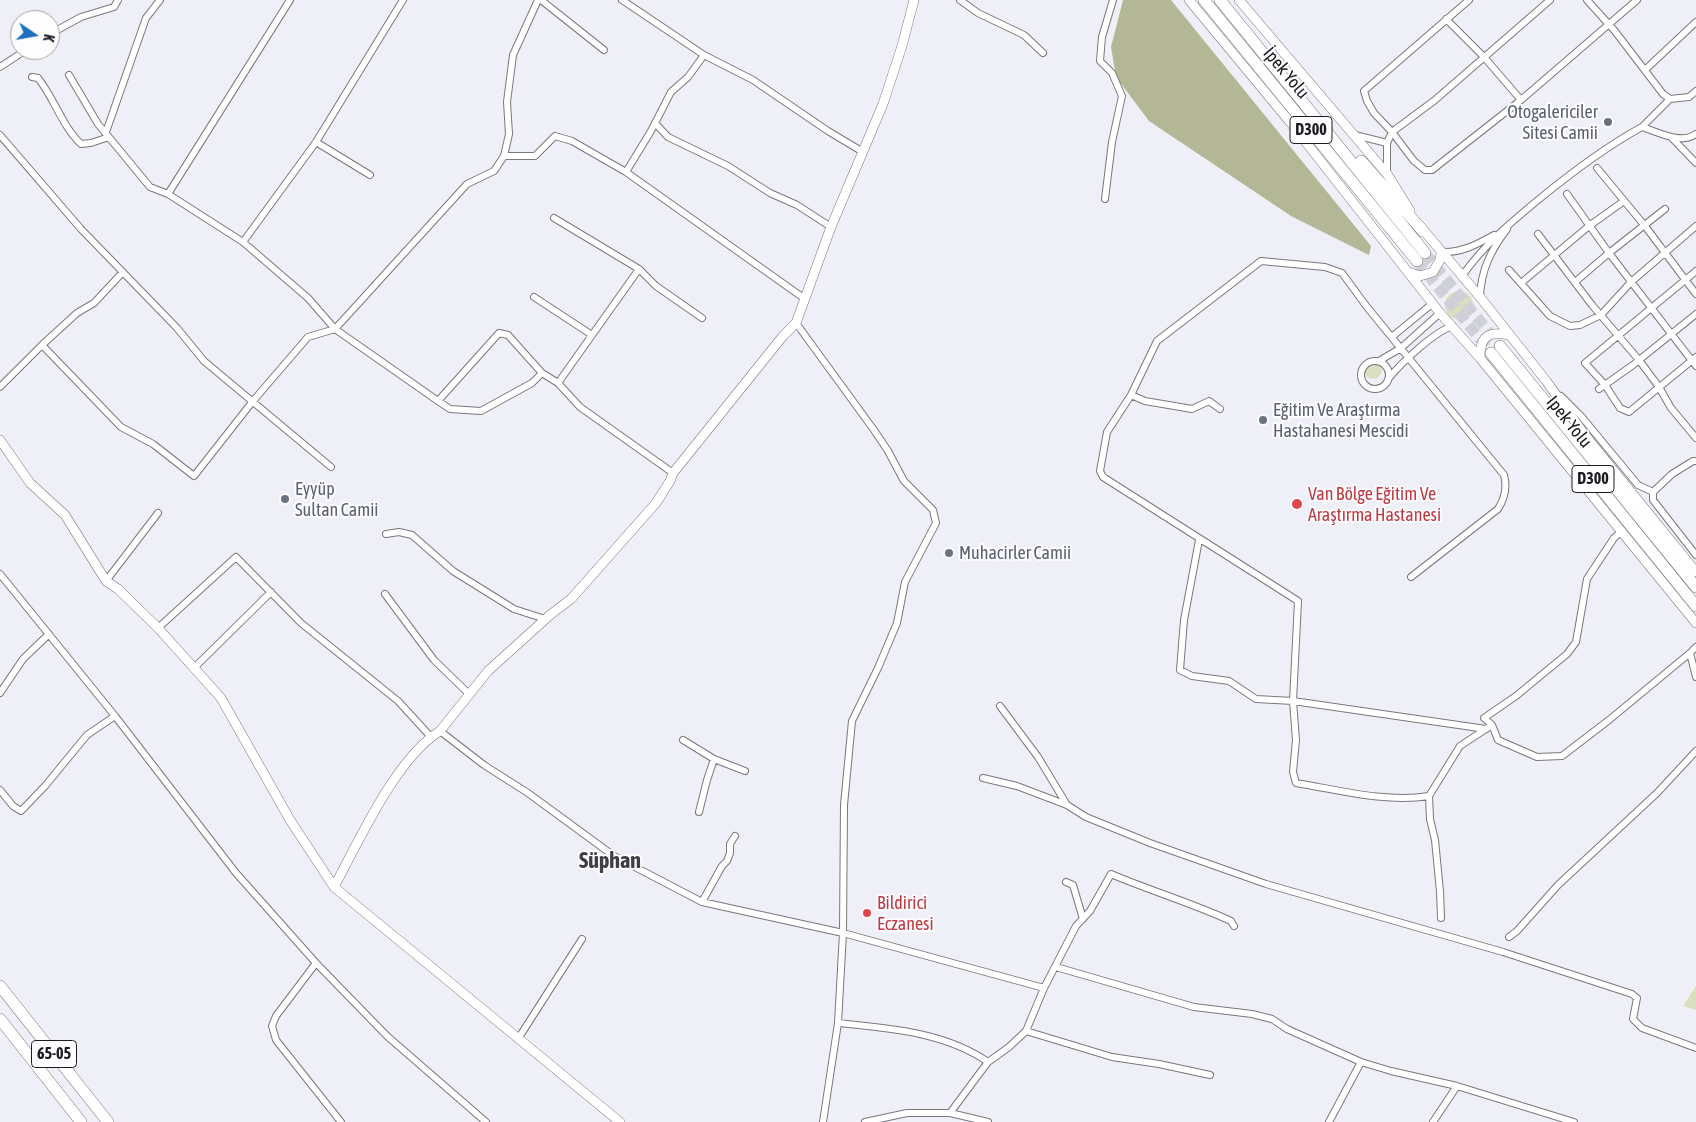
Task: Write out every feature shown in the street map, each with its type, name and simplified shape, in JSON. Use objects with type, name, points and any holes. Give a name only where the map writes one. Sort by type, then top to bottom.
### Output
[{"type":"highway","name":"İpek Yolu","points":[[1204,0],[1421,257],[1221,0]]},
{"type":"highway","points":[[1221,0],[1385,190],[1423,231]]},
{"type":"highway","name":"Ipek Yolu","points":[[1696,587],[1496,349],[1696,606]]},
{"type":"highway","name":"65-05","points":[[0,986],[108,1122]]},
{"type":"highway","name":"65-05","points":[[0,1019],[81,1122]]},
{"type":"street","points":[[60,29],[81,17],[114,7],[118,0]]},
{"type":"street","points":[[32,77],[38,78],[44,86],[54,105],[80,144],[91,143],[108,135],[146,18],[160,0]]},
{"type":"street","points":[[168,194],[290,0]]},
{"type":"street","points":[[244,242],[316,142],[403,0]]},
{"type":"street","points":[[42,345],[121,427],[152,444],[194,476],[253,401],[308,337],[335,329],[467,184],[494,171],[504,156],[508,134],[507,102],[513,55],[540,0],[604,50]]},
{"type":"street","points":[[622,0],[704,55],[753,80],[862,152]]},
{"type":"street","points":[[334,887],[382,799],[405,765],[431,737],[440,731],[488,671],[545,619],[571,599],[656,503],[670,481],[672,473],[783,336],[796,323],[831,227],[883,104],[902,46],[914,0]]},
{"type":"street","points":[[960,0],[978,13],[1024,35],[1043,53]]},
{"type":"street","points":[[1105,199],[1112,142],[1122,96],[1112,73],[1100,61],[1102,37],[1113,0]]},
{"type":"street","points":[[1189,0],[1290,122],[1440,313],[1480,358],[1696,623]]},
{"type":"street","points":[[1239,0],[1387,174],[1423,231],[1480,297],[1547,382],[1584,434],[1696,572]]},
{"type":"street","points":[[1469,0],[1364,90],[1367,101],[1374,113],[1392,132],[1414,161],[1425,170],[1432,170],[1522,100],[1636,0]]},
{"type":"street","points":[[1387,174],[1387,143],[1392,132],[1435,100],[1550,0]]},
{"type":"street","points":[[1587,0],[1663,94],[1670,99]]},
{"type":"street","points":[[1446,19],[1522,100]]},
{"type":"street","points":[[1645,70],[1696,22]]},
{"type":"street","points":[[626,172],[671,92],[688,77],[704,55]]},
{"type":"street","points":[[0,67],[11,60]]},
{"type":"street","points":[[69,75],[98,124],[150,187],[168,194],[244,242],[308,298],[335,329],[450,409],[481,411],[532,383],[542,373]]},
{"type":"street","points":[[1462,276],[1499,232],[1554,186],[1614,142],[1642,126],[1670,99],[1689,97],[1696,91]]},
{"type":"street","points":[[655,123],[668,138],[728,166],[770,193],[797,206],[831,227]]},
{"type":"street","points":[[1642,126],[1682,140],[1691,138],[1696,134]]},
{"type":"street","points":[[0,135],[81,229],[204,360],[332,467]]},
{"type":"street","points":[[1354,135],[1387,143]]},
{"type":"street","points":[[504,156],[535,156],[555,136],[572,141],[626,172],[804,299]]},
{"type":"street","points":[[1670,136],[1696,163]]},
{"type":"street","points":[[316,142],[370,175]]},
{"type":"street","points":[[1597,168],[1645,226],[1696,294]]},
{"type":"street","points":[[1567,194],[1631,282],[1651,307],[1672,334],[1695,361],[1629,412],[1620,408],[1585,363],[1651,307],[1696,271]]},
{"type":"street","points":[[1521,283],[1589,226],[1624,201]]},
{"type":"street","points":[[1575,282],[1665,209]]},
{"type":"street","points":[[554,218],[639,269],[656,286],[702,318]]},
{"type":"street","points":[[1480,297],[1480,284],[1485,266],[1498,241],[1512,221]]},
{"type":"street","points":[[1509,270],[1550,316],[1570,326],[1580,324],[1600,315],[1631,282],[1696,226]]},
{"type":"street","points":[[1441,252],[1458,252],[1467,249],[1499,232]]},
{"type":"street","points":[[1538,234],[1600,315],[1639,360],[1671,408],[1696,438]]},
{"type":"street","points":[[1408,272],[1420,276],[1433,272],[1440,260],[1441,252]]},
{"type":"street","points":[[1412,577],[1498,509],[1503,499],[1504,475],[1393,336],[1367,307],[1348,280],[1337,270],[1325,267],[1261,261],[1158,341],[1131,395],[1107,432],[1100,471],[1103,477],[1199,540],[1298,601],[1293,701],[1296,740],[1293,772],[1296,783],[1386,797],[1417,798],[1429,796]]},
{"type":"street","points":[[558,383],[639,269]]},
{"type":"street","points":[[0,387],[77,313],[94,303],[122,273]]},
{"type":"street","points":[[534,296],[592,335]]},
{"type":"street","points":[[1393,336],[1433,302]]},
{"type":"street","points":[[1440,313],[1401,348],[1379,361],[1370,362],[1363,368],[1361,377],[1363,382],[1370,388],[1380,388],[1387,383],[1389,378],[1409,358],[1442,331],[1453,326]]},
{"type":"street","points":[[1602,387],[1696,314]]},
{"type":"street","points":[[796,323],[874,430],[904,481],[933,510],[936,523],[905,582],[897,623],[878,668],[852,721],[844,805],[843,933],[838,1023],[823,1122]]},
{"type":"street","points":[[438,401],[499,333],[508,335],[542,373],[558,383],[580,407],[672,473]]},
{"type":"street","points":[[1480,358],[1482,343],[1486,337],[1492,334],[1508,334]]},
{"type":"street","points":[[1379,361],[1386,366],[1389,378]]},
{"type":"street","points":[[1547,382],[1581,416],[1638,485],[1653,492]]},
{"type":"street","points":[[1131,395],[1145,401],[1192,409],[1209,401],[1220,409]]},
{"type":"street","points":[[0,440],[30,483],[66,515],[106,581],[118,589],[158,628],[221,698],[290,820],[334,887],[620,1122]]},
{"type":"street","points":[[1696,461],[1672,474],[1653,492],[1653,500],[1696,555]]},
{"type":"street","points":[[106,581],[158,513]]},
{"type":"street","points":[[1622,531],[1614,538],[1587,579],[1576,642],[1567,654],[1523,690],[1484,718],[1489,727],[1498,740],[1537,757],[1562,756],[1609,720],[1696,647]]},
{"type":"street","points":[[386,534],[400,532],[412,535],[453,571],[514,609],[545,619]]},
{"type":"street","points":[[1199,540],[1184,620],[1180,670],[1192,676],[1229,681],[1256,699],[1293,701],[1489,727]]},
{"type":"street","points":[[158,628],[236,557],[301,623],[398,701],[431,737]]},
{"type":"street","points":[[0,574],[115,716],[236,873],[316,963],[387,1036],[486,1122]]},
{"type":"street","points":[[194,668],[271,592]]},
{"type":"street","points":[[384,594],[434,660],[469,694]]},
{"type":"street","points":[[0,693],[23,659],[49,634]]},
{"type":"street","points":[[1690,653],[1696,677]]},
{"type":"street","points":[[1000,706],[1038,757],[1067,805]]},
{"type":"street","points":[[0,790],[13,806],[21,811],[87,735],[115,716]]},
{"type":"street","points":[[1440,918],[1440,890],[1435,840],[1430,819],[1429,796],[1460,746],[1489,727]]},
{"type":"street","points":[[440,731],[484,765],[528,793],[614,856],[702,902],[843,933],[888,947],[1044,988]]},
{"type":"street","points":[[682,740],[714,759],[745,772]]},
{"type":"street","points":[[1509,937],[1517,931],[1558,885],[1657,793],[1696,750]]},
{"type":"street","points":[[699,812],[714,759]]},
{"type":"street","points":[[983,778],[1017,786],[1067,805],[1086,817],[1150,843],[1266,884],[1503,952],[1632,994],[1637,998],[1633,1019],[1642,1028],[1696,1048]]},
{"type":"street","points":[[702,902],[722,866],[727,861],[730,853],[730,844],[735,836]]},
{"type":"street","points":[[950,1113],[988,1062],[1009,1047],[1026,1031],[1044,988],[1076,926],[1090,911],[1111,874],[1152,891],[1192,904],[1231,921],[1234,926]]},
{"type":"street","points":[[1066,882],[1073,885],[1083,919]]},
{"type":"street","points":[[518,1039],[582,939]]},
{"type":"street","points":[[316,963],[276,1016],[272,1026],[276,1040],[341,1122]]},
{"type":"street","points":[[1056,967],[1194,1006],[1252,1014],[1272,1019],[1287,1029],[1360,1062],[1457,1086],[1574,1122]]},
{"type":"street","points":[[838,1023],[901,1030],[974,1052],[988,1062]]},
{"type":"street","points":[[1026,1031],[1112,1057],[1159,1064],[1210,1075]]},
{"type":"street","points":[[1329,1122],[1360,1062]]},
{"type":"street","points":[[1433,1122],[1457,1086]]},
{"type":"street","points":[[865,1122],[907,1113],[950,1113],[988,1122]]},
{"type":"green space","points":[[1123,0],[1171,0],[1371,246],[1369,255],[1291,216],[1149,121],[1116,77],[1111,47]]},
{"type":"green space","points":[[1459,291],[1469,295],[1473,305],[1469,315],[1459,319],[1449,315],[1445,305],[1449,295]]},
{"type":"green space","points":[[1369,361],[1377,361],[1382,366],[1380,377],[1369,379],[1364,374],[1364,366]]},
{"type":"green space","points":[[1696,986],[1696,1010],[1683,1006]]},
{"type":"tunnel","points":[[1425,253],[1500,346]]},
{"type":"tunnel","points":[[1417,261],[1491,353]]},
{"type":"place","name":"Otogalericiler Sitesi Camii","points":[[1608,122]]},
{"type":"place","name":"Eğitim Ve Araştırma Hastahanesi Mescidi","points":[[1263,420]]},
{"type":"place","name":"Eyyüp Sultan Camii","points":[[285,499]]},
{"type":"place","name":"Van Bölge Eğitim Ve Araştırma Hastanesi","points":[[1297,504]]},
{"type":"place","name":"Muhacirler Camii","points":[[949,553]]},
{"type":"place","name":"Bildirici Eczanesi","points":[[867,913]]},
{"type":"district","name":"Süphan","points":[[610,861]]}]
